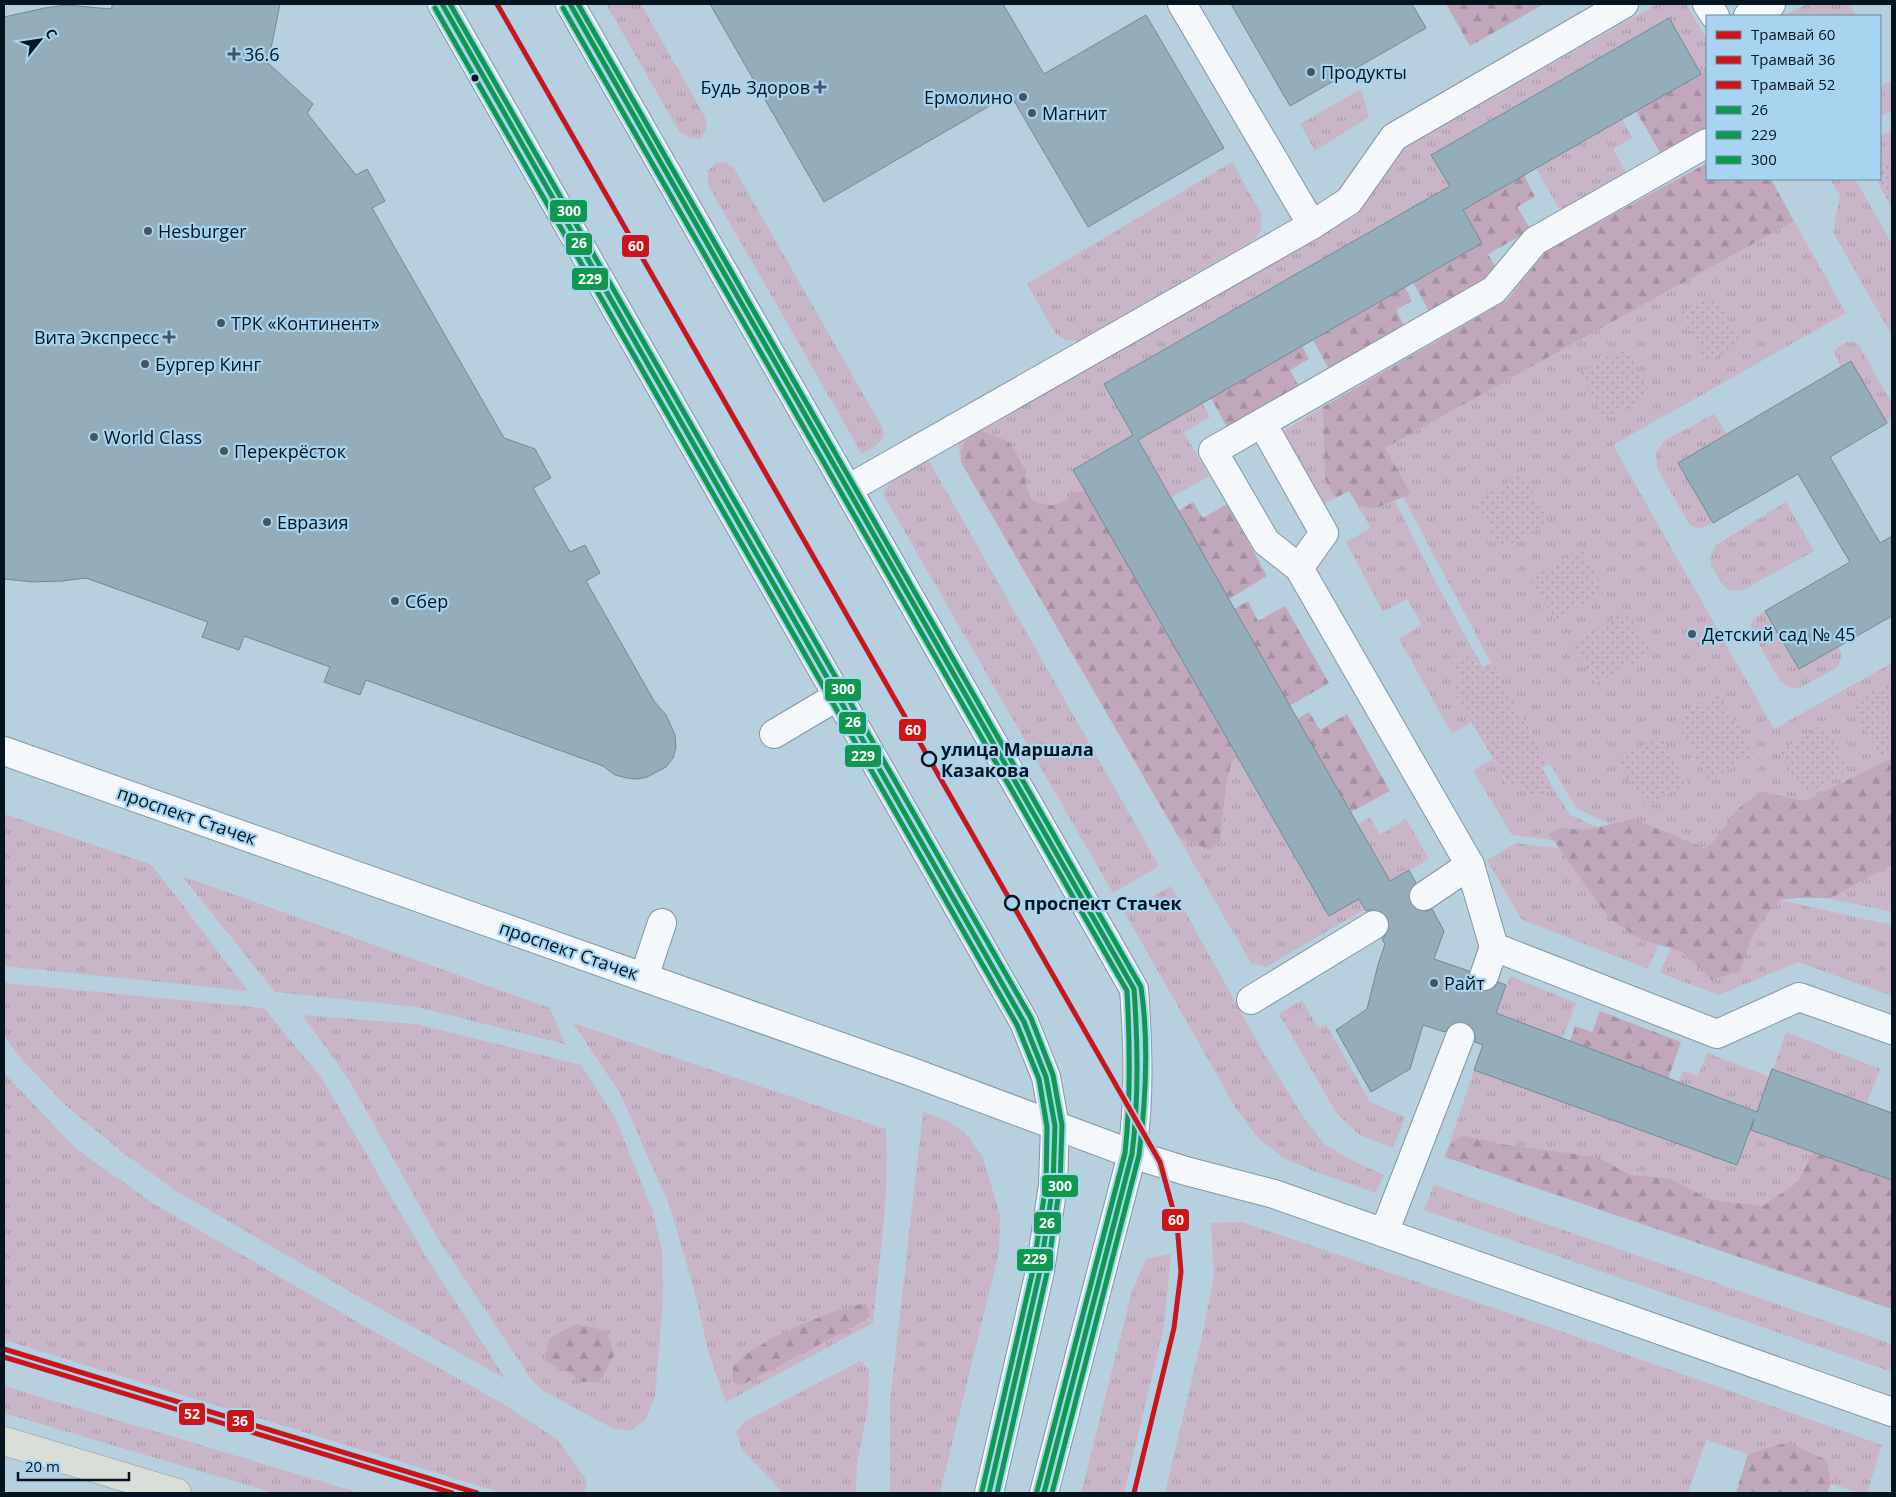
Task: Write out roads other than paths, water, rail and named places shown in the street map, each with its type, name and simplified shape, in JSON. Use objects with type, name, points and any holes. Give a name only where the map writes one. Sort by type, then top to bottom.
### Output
[{"type":"main road","points":[[4,1442],[178,1493]]},
{"type":"street","points":[[442,4],[1024,1022],[1046,1077],[1055,1126],[1053,1185],[1040,1271],[989,1493]]},
{"type":"street","points":[[570,4],[1134,989],[1139,1082],[1132,1154],[1044,1493]]},
{"type":"street","points":[[1182,4],[1312,225]]},
{"type":"street","points":[[848,490],[1312,225],[1348,201],[1394,138],[1624,4]]},
{"type":"street","points":[[1750,15],[1771,4]]},
{"type":"street","points":[[1484,976],[1494,947],[1470,865],[1299,568],[1266,542],[1213,451],[1494,290],[1535,241],[1706,144]]},
{"type":"street","points":[[1262,423],[1324,533],[1299,568]]},
{"type":"street","points":[[774,734],[838,696]]},
{"type":"street","name":"проспект Стачек","points":[[4,750],[909,1071],[1132,1154],[1186,1171],[1274,1194],[1892,1412]]},
{"type":"street","points":[[1424,896],[1470,865]]},
{"type":"street","points":[[644,977],[662,922]]},
{"type":"street","points":[[1251,1000],[1374,925]]},
{"type":"street","points":[[1494,947],[1717,1034],[1799,997],[1892,1030]]},
{"type":"street","points":[[1384,1233],[1460,1038]]},
{"type":"tunnel","points":[[1374,925],[1424,896]]},
{"type":"tunnel","points":[[1460,1037],[1484,976]]},
{"type":"tram line","name":"60","points":[[497,4],[1160,1162],[1177,1224],[1181,1272],[1174,1328],[1134,1493]]},
{"type":"tram line","name":"36","points":[[4,1349],[477,1493]]},
{"type":"tram line","name":"52","points":[[4,1357],[452,1493]]},
{"type":"place","name":"36.6","points":[[234,54]]},
{"type":"place","name":"Продукты","points":[[1311,72]]},
{"type":"place","name":"Будь Здоров","points":[[820,87]]},
{"type":"place","name":"Ермолино","points":[[1023,97]]},
{"type":"place","name":"Магнит","points":[[1032,113]]},
{"type":"place","name":"Hesburger","points":[[148,231]]},
{"type":"place","name":"ТРК «Континент»","points":[[221,323]]},
{"type":"place","name":"Вита Экспресс","points":[[169,337]]},
{"type":"place","name":"Бургер Кинг","points":[[145,364]]},
{"type":"place","name":"World Class","points":[[94,437]]},
{"type":"place","name":"Перекрёсток","points":[[224,451]]},
{"type":"place","name":"Евразия","points":[[267,522]]},
{"type":"place","name":"Сбер","points":[[395,601]]},
{"type":"place","name":"Детский сад № 45","points":[[1692,634]]},
{"type":"place","name":"улица Маршала Казакова","points":[[929,759]]},
{"type":"place","name":"проспект Стачек","points":[[1012,903]]},
{"type":"place","name":"Райт","points":[[1434,983]]}]
